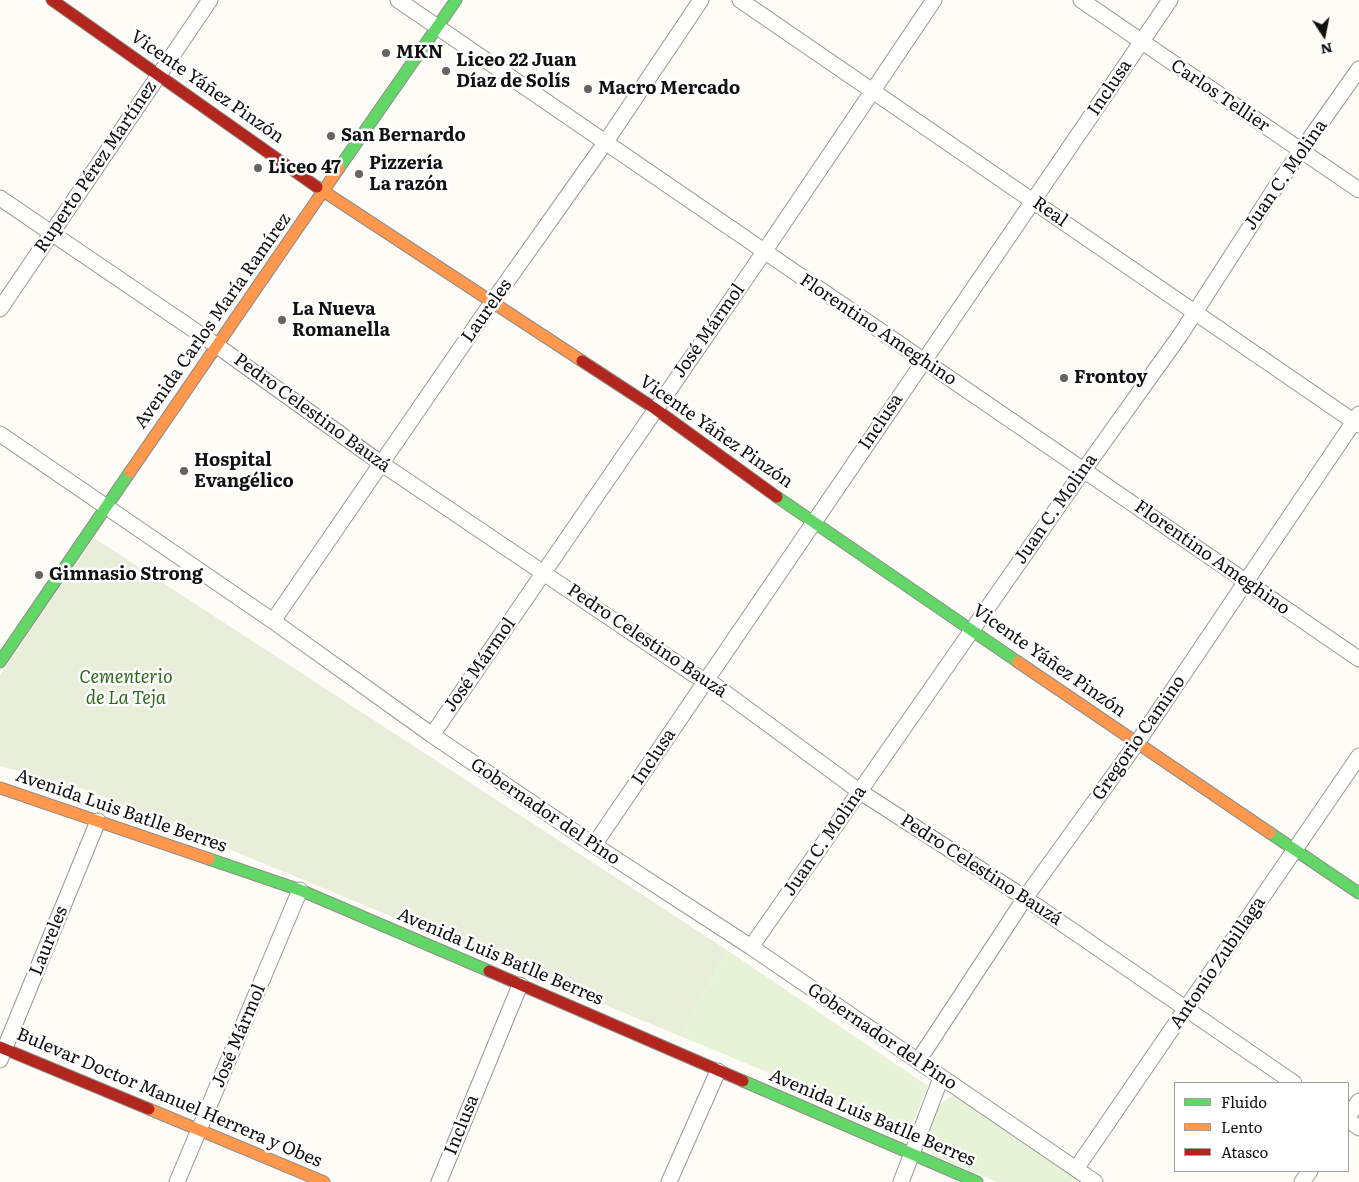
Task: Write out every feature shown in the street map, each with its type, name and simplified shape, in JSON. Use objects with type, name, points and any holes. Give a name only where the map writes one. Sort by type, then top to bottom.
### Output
[{"type":"main road","name":"Vicente Yáñez Pinzón","points":[[52,0],[323,191],[654,408],[812,522],[1359,893]]},
{"type":"main road","name":"Avenida Carlos María Ramírez","points":[[0,662],[216,345],[456,0]]},
{"type":"main road","name":"Avenida Luis Batlle Berres","points":[[0,788],[300,890],[977,1182]]},
{"type":"main road","name":"Bulevar Doctor Manuel Herrera y Obes","points":[[2,1052],[324,1182]]},
{"type":"street","name":"Ruperto Pérez Martínez","points":[[0,309],[158,73],[210,0]]},
{"type":"street","name":"Florentino Ameghino","points":[[398,0],[1359,659]]},
{"type":"street","name":"Laureles","points":[[273,621],[493,301],[605,143],[701,0]]},
{"type":"street","name":"Real","points":[[740,0],[1194,312],[1357,420]]},
{"type":"street","name":"José Mármol","points":[[432,735],[654,408],[764,252],[934,0]]},
{"type":"street","name":"Carlos Tellier","points":[[1081,0],[1359,190]]},
{"type":"street","name":"Inclusa","points":[[594,845],[812,522],[1170,0]]},
{"type":"street","name":"Juan C. Molina","points":[[751,947],[1083,471],[1181,334],[1277,185],[1359,69]]},
{"type":"street","name":"Pedro Celestino Bauzá","points":[[0,198],[216,345],[382,464],[693,674],[716,686],[859,792],[1025,898],[1293,1082]]},
{"type":"street","name":"Gregorio Camino","points":[[918,1061],[1025,898],[1137,743],[1357,420]]},
{"type":"street","name":"Gobernador del Pino","points":[[0,434],[273,621],[432,735],[594,845],[751,947],[1095,1182]]},
{"type":"street","name":"Antonio Zubillaga","points":[[1076,1169],[1359,756]]},
{"type":"street","name":"Laureles","points":[[2,1052],[98,821]]},
{"type":"street","name":"José Mármol","points":[[178,1182],[300,890]]},
{"type":"street","name":"Inclusa","points":[[439,1182],[520,985]]},
{"type":"street","points":[[669,1182],[718,1071]]},
{"type":"street","points":[[901,1182],[942,1078]]},
{"type":"street","points":[[1349,1117],[1359,1101]]},
{"type":"street","points":[[1349,1120],[1359,1128]]},
{"type":"green space","name":"Cementerio de La Teja","points":[[94,538],[727,950],[680,1036],[84,789],[0,766],[0,675]]},
{"type":"green space","points":[[727,950],[928,1086],[909,1131],[680,1036]]},
{"type":"green space","points":[[952,1096],[959,1096],[1085,1182],[997,1182],[933,1155],[928,1150],[927,1143],[929,1127],[940,1105]]},
{"type":"traffic: fast","points":[[339,168],[456,0]]},
{"type":"traffic: fast","points":[[0,662],[130,472]]},
{"type":"traffic: fast","points":[[777,497],[1018,662]]},
{"type":"traffic: fast","points":[[1270,833],[1359,893]]},
{"type":"traffic: fast","points":[[209,859],[300,890],[489,971]]},
{"type":"traffic: fast","points":[[743,1081],[977,1182]]},
{"type":"traffic: slow","points":[[130,472],[339,168]]},
{"type":"traffic: slow","points":[[317,187],[582,361]]},
{"type":"traffic: slow","points":[[1018,662],[1270,833]]},
{"type":"traffic: slow","points":[[0,788],[209,859]]},
{"type":"traffic: slow","points":[[149,1109],[324,1182]]},
{"type":"traffic: jam","points":[[52,0],[317,187]]},
{"type":"traffic: jam","points":[[582,361],[654,408],[777,497]]},
{"type":"traffic: jam","points":[[489,971],[743,1081]]},
{"type":"traffic: jam","points":[[0,1047],[149,1109]]},
{"type":"place","name":"MKN","points":[[386,53]]},
{"type":"place","name":"Liceo 22 Juan Díaz de Solís","points":[[446,71]]},
{"type":"place","name":"Macro Mercado","points":[[588,89]]},
{"type":"place","name":"San Bernardo","points":[[331,136]]},
{"type":"place","name":"Liceo 47","points":[[258,168]]},
{"type":"place","name":"Pizzería La razón","points":[[359,174]]},
{"type":"place","name":"La Nueva Romanella","points":[[282,320]]},
{"type":"place","name":"Frontoy","points":[[1064,378]]},
{"type":"place","name":"Hospital Evangélico","points":[[184,471]]},
{"type":"place","name":"Gimnasio Strong","points":[[39,575]]}]
